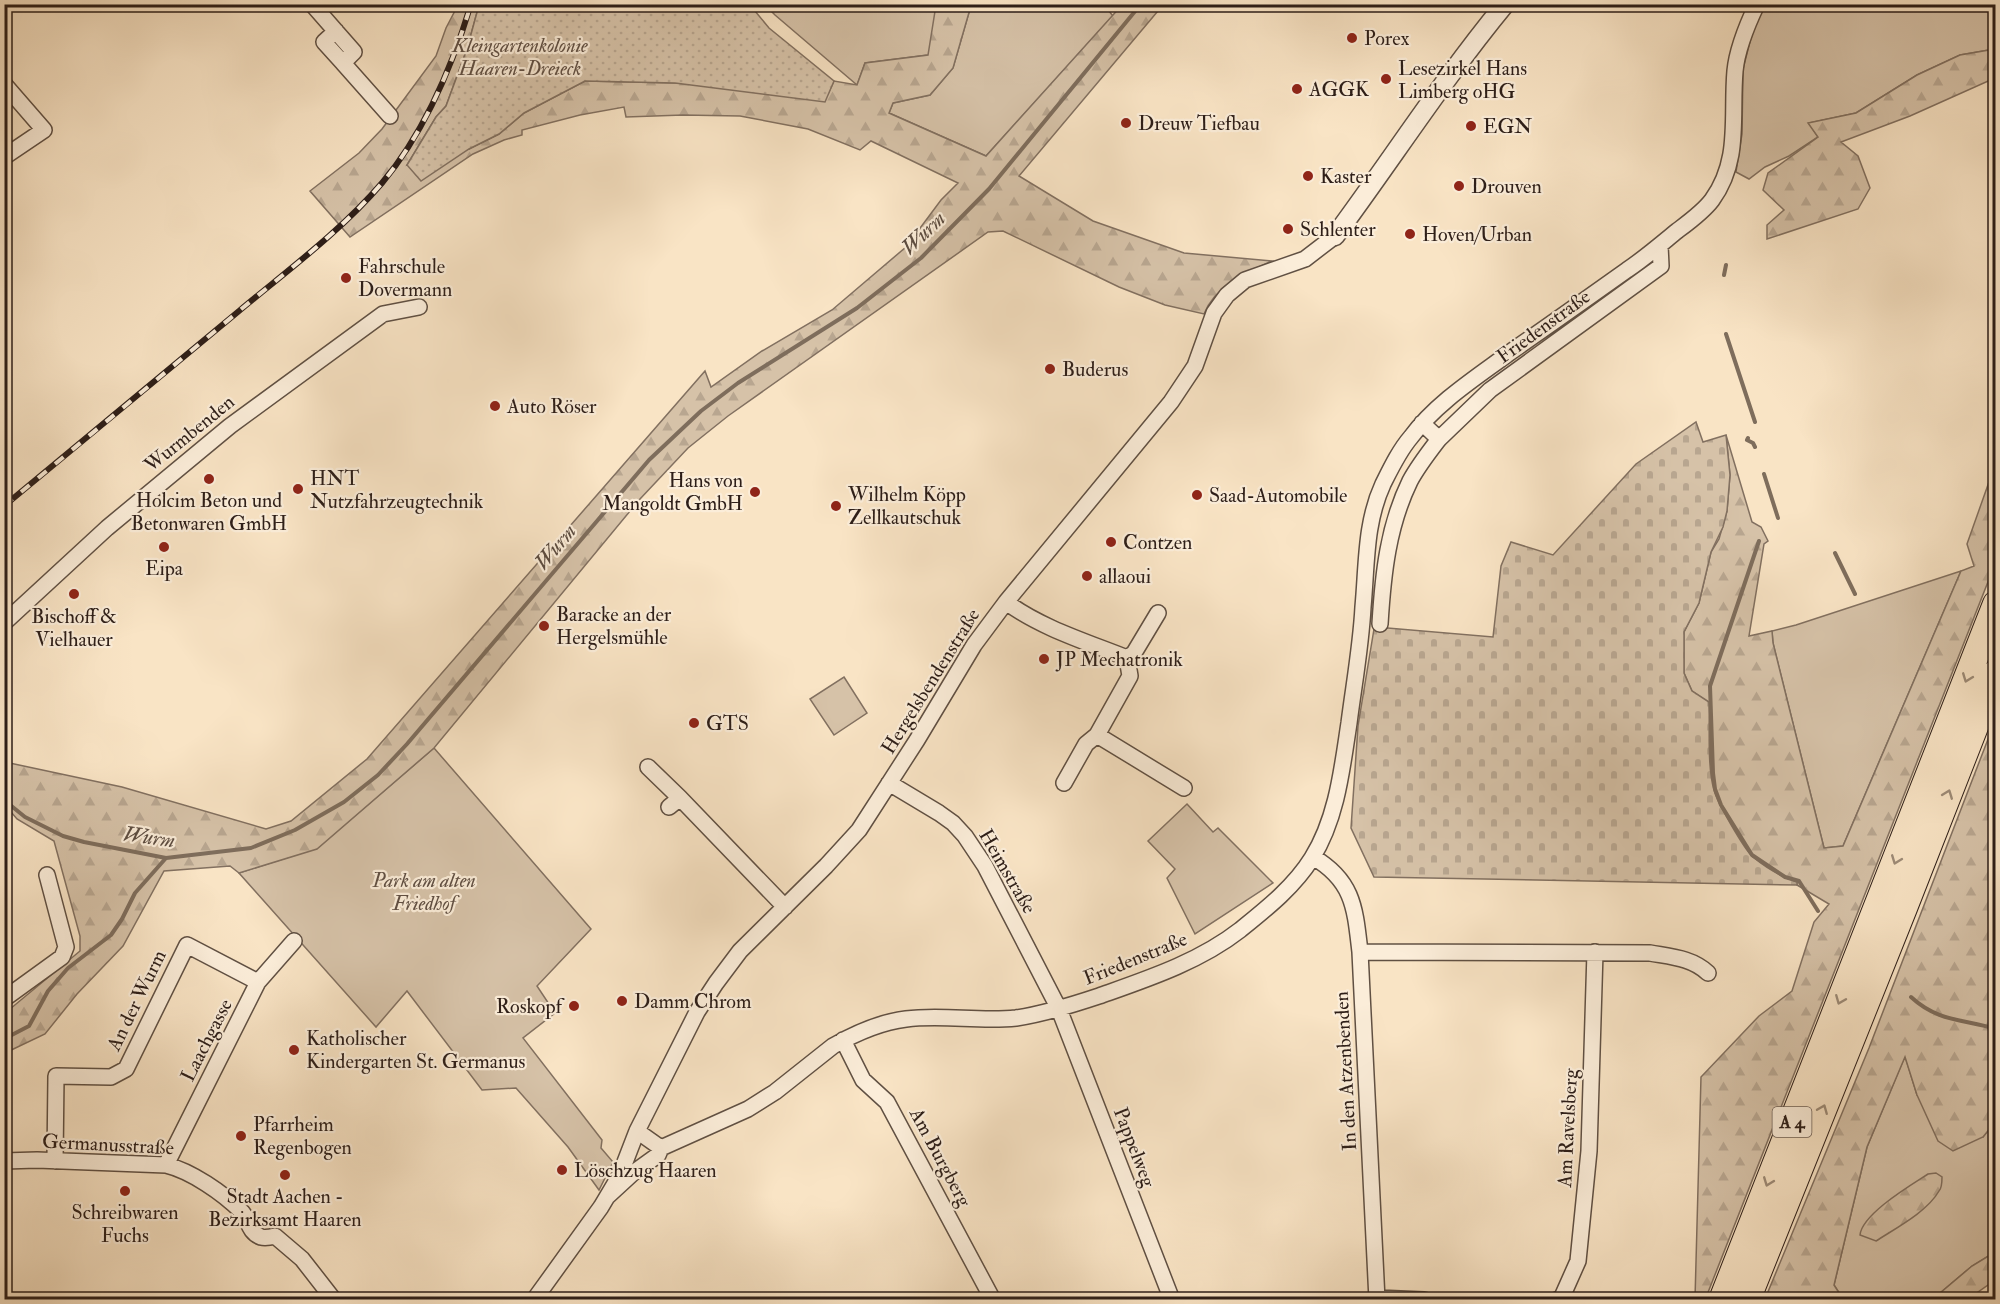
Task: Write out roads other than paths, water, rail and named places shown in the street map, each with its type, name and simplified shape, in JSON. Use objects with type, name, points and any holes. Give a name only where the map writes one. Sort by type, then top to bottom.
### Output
[{"type":"highway","name":"A 4","points":[[1747,1299],[1873,951],[1881,898],[1995,604]]},
{"type":"highway","name":"A 4","points":[[1722,1299],[1873,951],[1904,908],[1995,673]]},
{"type":"street","points":[[312,4],[354,52],[343,63],[390,116]]},
{"type":"street","points":[[1335,236],[1443,84],[1505,4]]},
{"type":"street","name":"Friedenstraße","points":[[608,1196],[633,1173],[658,1155],[661,1148],[748,1109],[775,1092],[843,1040],[905,1019],[1014,1018],[1059,1009],[1167,971],[1206,952],[1237,933],[1292,885],[1313,857],[1334,807],[1340,784],[1359,659],[1366,548],[1372,514],[1382,487],[1401,451],[1422,423],[1446,401],[1660,245],[1705,208],[1724,178],[1730,160],[1735,133],[1735,67],[1746,27],[1757,4]]},
{"type":"street","points":[[4,84],[44,130],[4,157]]},
{"type":"street","name":"Hergelsbendenstraße","points":[[637,1131],[697,1012],[716,983],[740,951],[859,830],[974,645],[1006,602],[1171,402],[1195,366],[1214,313],[1227,295],[1245,280],[1305,259],[1335,236]]},
{"type":"street","name":"Friedenstraße","points":[[1380,624],[1385,558],[1395,516],[1411,479],[1439,439],[1490,390],[1661,266],[1660,245]]},
{"type":"street","name":"Wurmbenden","points":[[4,623],[107,528],[230,426],[383,314],[420,307]]},
{"type":"street","points":[[1422,423],[1439,439]]},
{"type":"street","points":[[1006,602],[1022,614],[1046,626],[1127,658]]},
{"type":"street","points":[[1127,658],[1134,653],[1158,613]]},
{"type":"street","points":[[1064,783],[1086,744],[1097,735],[1130,676],[1127,658]]},
{"type":"street","points":[[1097,735],[1184,788]]},
{"type":"street","points":[[648,767],[675,803],[785,907]]},
{"type":"street","name":"Heimstraße","points":[[890,783],[939,813],[965,836],[985,866],[1059,1009]]},
{"type":"street","name":"In den Atzenbenden","points":[[1313,857],[1325,864],[1343,882],[1354,905],[1360,952],[1377,1298]]},
{"type":"street","points":[[4,999],[62,957],[66,947],[46,875]]},
{"type":"street","name":"Laachgasse","points":[[166,1165],[258,982],[294,941]]},
{"type":"street","name":"An der Wurm","points":[[55,1161],[56,1076],[111,1077],[126,1069],[187,945],[258,982]]},
{"type":"street","points":[[1360,952],[1650,953],[1680,958],[1698,964],[1708,973]]},
{"type":"street","name":"Am Ravelsberg","points":[[1561,1299],[1578,1261],[1589,1151],[1595,952]]},
{"type":"street","name":"Pappelweg","points":[[1059,1009],[1172,1299]]},
{"type":"street","name":"Am Burgberg","points":[[843,1040],[863,1080],[887,1102],[993,1299]]},
{"type":"street","points":[[637,1131],[661,1148]]},
{"type":"street","name":"Friedenstraße","points":[[534,1299],[608,1196],[625,1166],[637,1131]]},
{"type":"street","name":"Germanusstraße","points":[[4,1161],[166,1165],[181,1168],[197,1177],[244,1214],[249,1228],[255,1233],[261,1237],[275,1236],[302,1258],[334,1299]]},
{"type":"street","points":[[1377,1298],[1424,1299]]},
{"type":"waterway","name":"Wurm","points":[[4,800],[25,817],[63,836],[166,858],[251,848],[295,830],[344,802],[378,775],[407,744],[649,460],[701,411],[738,383],[857,308],[921,258],[989,189],[1141,4]]},
{"type":"waterway","points":[[1724,275],[1726,265]]},
{"type":"waterway","points":[[1726,334],[1755,422]]},
{"type":"waterway","points":[[1748,438],[1747,440],[1755,447]]},
{"type":"waterway","points":[[1764,474],[1778,518]]},
{"type":"waterway","points":[[1759,541],[1710,686],[1715,789],[1721,805],[1752,855],[1785,877],[1799,881],[1818,911]]},
{"type":"waterway","points":[[1835,553],[1855,594]]},
{"type":"waterway","points":[[4,1039],[29,1026],[48,991],[68,968],[111,935],[135,893],[166,858]]},
{"type":"waterway","points":[[1911,997],[1931,1011],[1951,1019],[1996,1029]]},
{"type":"railway","points":[[4,506],[314,250],[366,201],[397,164],[424,121],[446,75],[471,4]]},
{"type":"place","name":"Porex","points":[[1352,38]]},
{"type":"place","name":"Lesezirkel Hans Limberg oHG","points":[[1386,79]]},
{"type":"place","name":"AGGK","points":[[1297,89]]},
{"type":"place","name":"Dreuw Tiefbau","points":[[1126,123]]},
{"type":"place","name":"EGN","points":[[1471,126]]},
{"type":"place","name":"Kaster","points":[[1308,176]]},
{"type":"place","name":"Drouven","points":[[1459,186]]},
{"type":"place","name":"Schlenter","points":[[1288,229]]},
{"type":"place","name":"Hoven/Urban","points":[[1410,234]]},
{"type":"place","name":"Fahrschule Dovermann","points":[[346,278]]},
{"type":"place","name":"Buderus","points":[[1050,369]]},
{"type":"place","name":"Auto Röser","points":[[495,406]]},
{"type":"place","name":"Holcim Beton und Betonwaren GmbH","points":[[209,479]]},
{"type":"place","name":"HNT Nutzfahrzeugtechnik","points":[[298,489]]},
{"type":"place","name":"Hans von Mangoldt GmbH","points":[[755,492]]},
{"type":"place","name":"Saad-Automobile","points":[[1197,495]]},
{"type":"place","name":"Wilhelm Köpp Zellkautschuk","points":[[836,506]]},
{"type":"place","name":"Contzen","points":[[1111,542]]},
{"type":"place","name":"Eipa","points":[[164,547]]},
{"type":"place","name":"allaoui","points":[[1087,576]]},
{"type":"place","name":"Bischoff & Vielhauer","points":[[74,594]]},
{"type":"place","name":"Baracke an der Hergelsmühle","points":[[544,626]]},
{"type":"place","name":"JP Mechatronik","points":[[1044,659]]},
{"type":"place","name":"GTS","points":[[694,723]]},
{"type":"place","name":"Damm Chrom","points":[[622,1001]]},
{"type":"place","name":"Roskopf","points":[[574,1006]]},
{"type":"place","name":"Katholischer Kindergarten St. Germanus","points":[[294,1050]]},
{"type":"place","name":"Pfarrheim Regenbogen","points":[[241,1136]]},
{"type":"place","name":"Löschzug Haaren","points":[[562,1170]]},
{"type":"place","name":"Stadt Aachen - Bezirksamt Haaren","points":[[285,1175]]},
{"type":"place","name":"Schreibwaren Fuchs","points":[[125,1191]]},
{"type":"park label","name":"Kleingartenkolonie Haaren-Dreieck","points":[[520,56]]},
{"type":"park label","name":"Park am alten Friedhof","points":[[424,892]]}]
